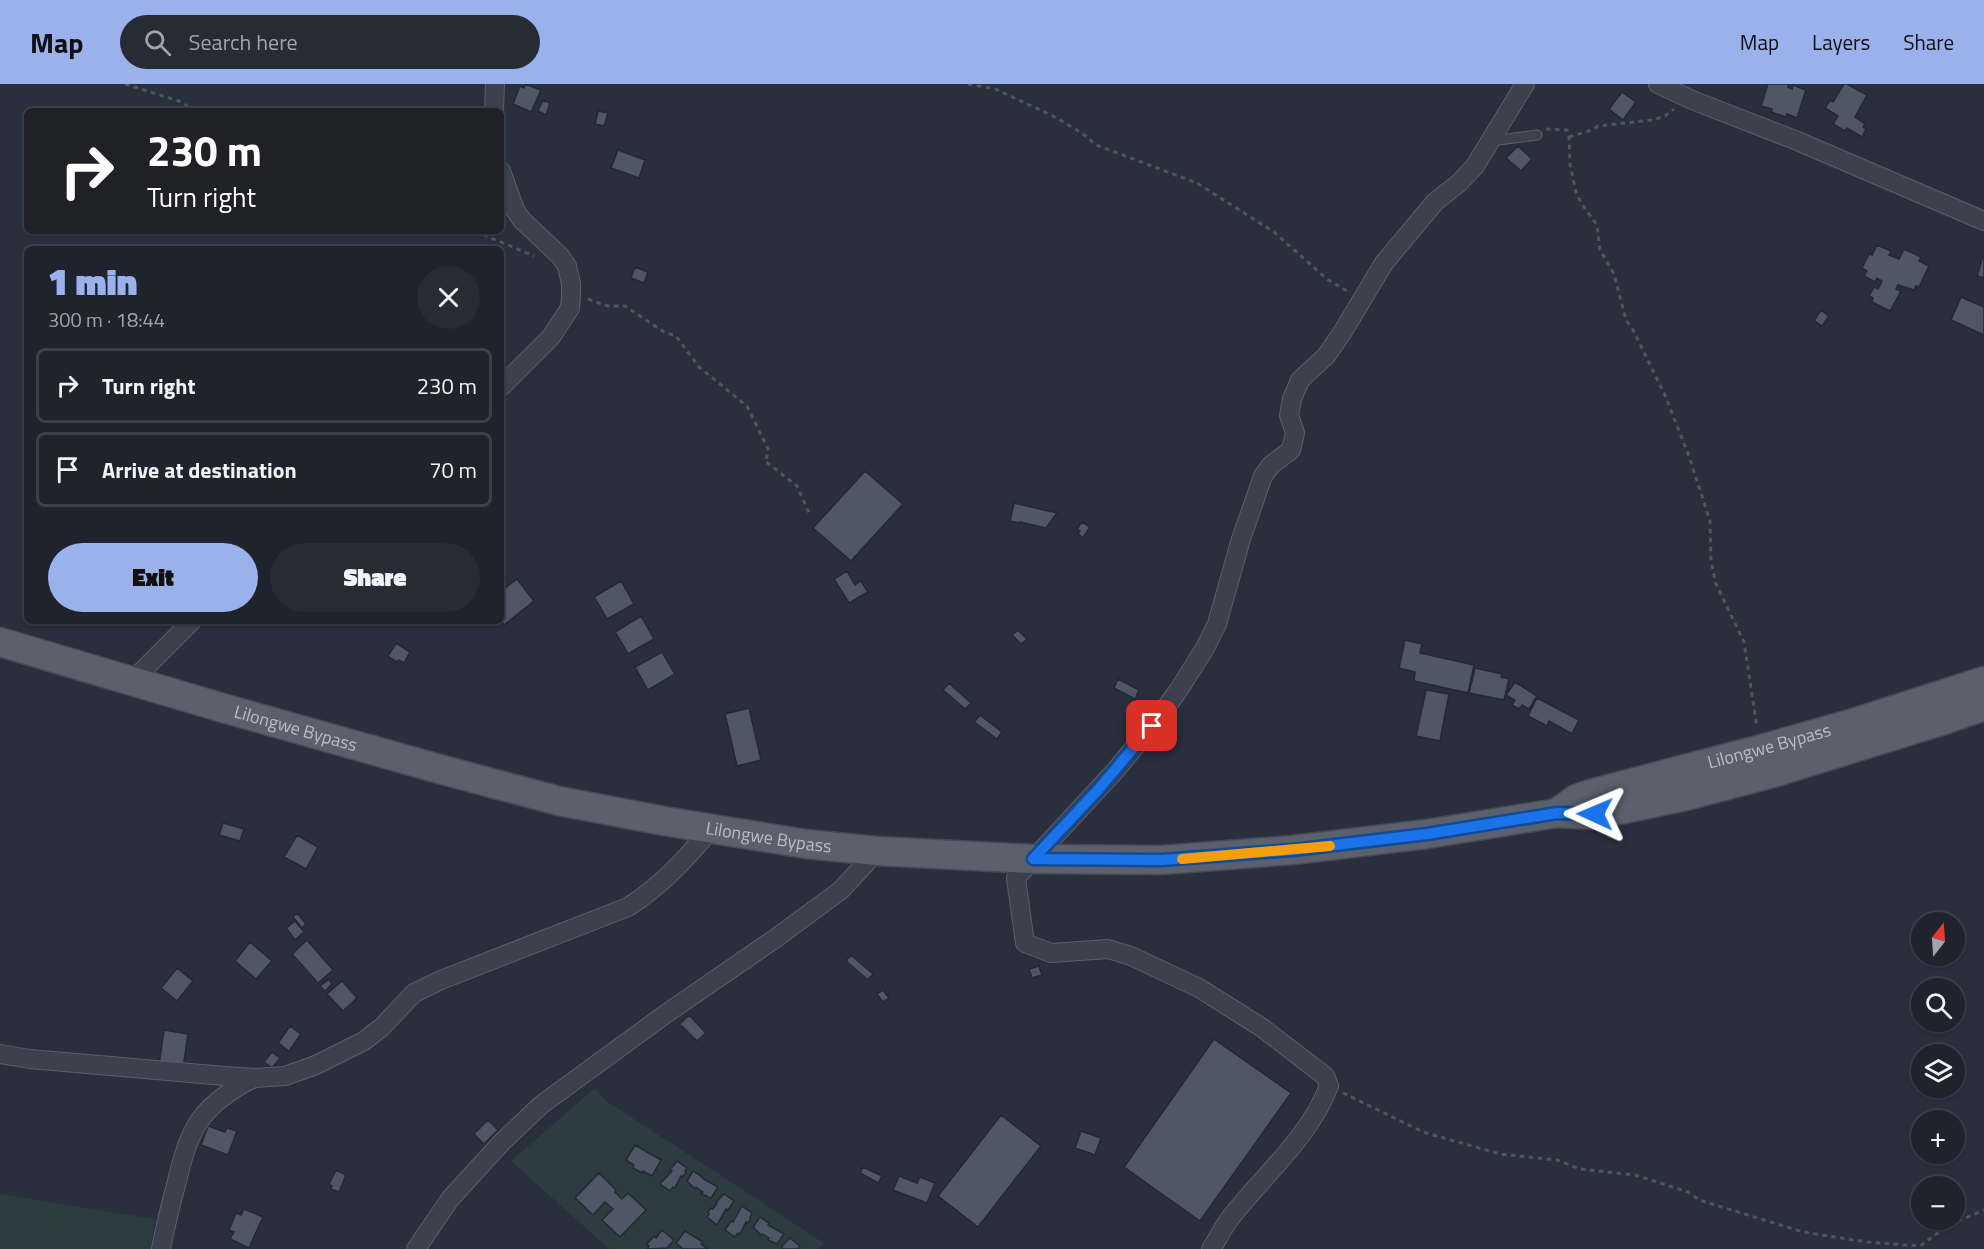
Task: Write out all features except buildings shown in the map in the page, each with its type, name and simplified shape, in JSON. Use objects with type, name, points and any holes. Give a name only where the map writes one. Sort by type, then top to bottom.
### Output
[{"type":"main road","name":"Lilongwe Bypass","points":[[0,642],[443,770],[559,801],[806,844],[877,851],[1033,859],[1162,860],[1293,850],[1427,834],[1557,813],[1595,814],[1686,796],[1836,754],[1983,700]]},
{"type":"street","points":[[494,108],[495,84]]},
{"type":"street","points":[[1211,1249],[1228,1221],[1278,1165],[1305,1130],[1329,1086],[1324,1076],[1261,1027],[1199,988],[1141,961],[1108,949],[1051,953],[1025,943],[1016,878],[1097,791],[1152,726],[1178,691],[1217,624],[1240,539],[1263,476],[1271,465],[1291,450],[1295,434],[1289,415],[1292,399],[1300,380],[1326,356],[1384,263],[1435,202],[1459,183],[1475,166],[1525,84]]},
{"type":"street","points":[[1658,84],[1984,221]]},
{"type":"street","points":[[504,179],[515,210],[560,256],[567,266],[571,284],[570,308],[564,319],[551,337],[504,384]]},
{"type":"street","points":[[132,681],[189,624]]},
{"type":"street","points":[[0,1054],[30,1059],[255,1078],[285,1076],[316,1065],[364,1041],[382,1027],[414,993],[441,980],[628,907],[647,896],[667,878],[711,829]]},
{"type":"street","points":[[416,1249],[450,1199],[502,1142],[541,1105],[841,890],[877,851]]},
{"type":"street","points":[[161,1249],[184,1150],[195,1125],[211,1105],[231,1090],[255,1078]]},
{"type":"lane","points":[[1489,142],[1537,135]]},
{"type":"path","points":[[125,84],[179,101],[190,108]]},
{"type":"path","points":[[968,84],[995,89],[1053,116],[1082,133],[1096,145],[1197,183],[1274,232],[1328,280],[1362,300]]},
{"type":"path","points":[[1569,137],[1598,126],[1653,120],[1665,116],[1672,109],[1692,100]]},
{"type":"path","points":[[1537,135],[1547,128],[1567,130],[1570,164],[1576,192],[1597,225],[1600,250],[1614,274],[1626,320],[1664,393],[1689,456],[1710,521],[1711,561],[1716,584],[1744,642],[1759,737]]},
{"type":"path","points":[[482,234],[547,261],[560,256]]},
{"type":"path","points":[[571,284],[587,299],[608,306],[625,306],[663,332],[676,336],[699,367],[747,406],[769,451],[765,460],[796,486],[809,513]]},
{"type":"path","points":[[1329,1086],[1423,1132],[1500,1154],[1557,1160],[1580,1168],[1635,1175],[1688,1192],[1699,1200],[1803,1232],[1867,1242],[1920,1246],[1947,1226],[1984,1210]]},
{"type":"shaded area","points":[[595,1088],[605,1100],[824,1243],[817,1249],[609,1249],[511,1161]]},
{"type":"shaded area","points":[[0,1194],[155,1219],[151,1249],[0,1249]]},
{"type":"slow traffic","points":[[1182,859],[1330,846]]},
{"type":"route","points":[[1152,726],[1115,771],[1033,859],[1162,860],[1293,850],[1427,834],[1557,813],[1595,814]]}]
